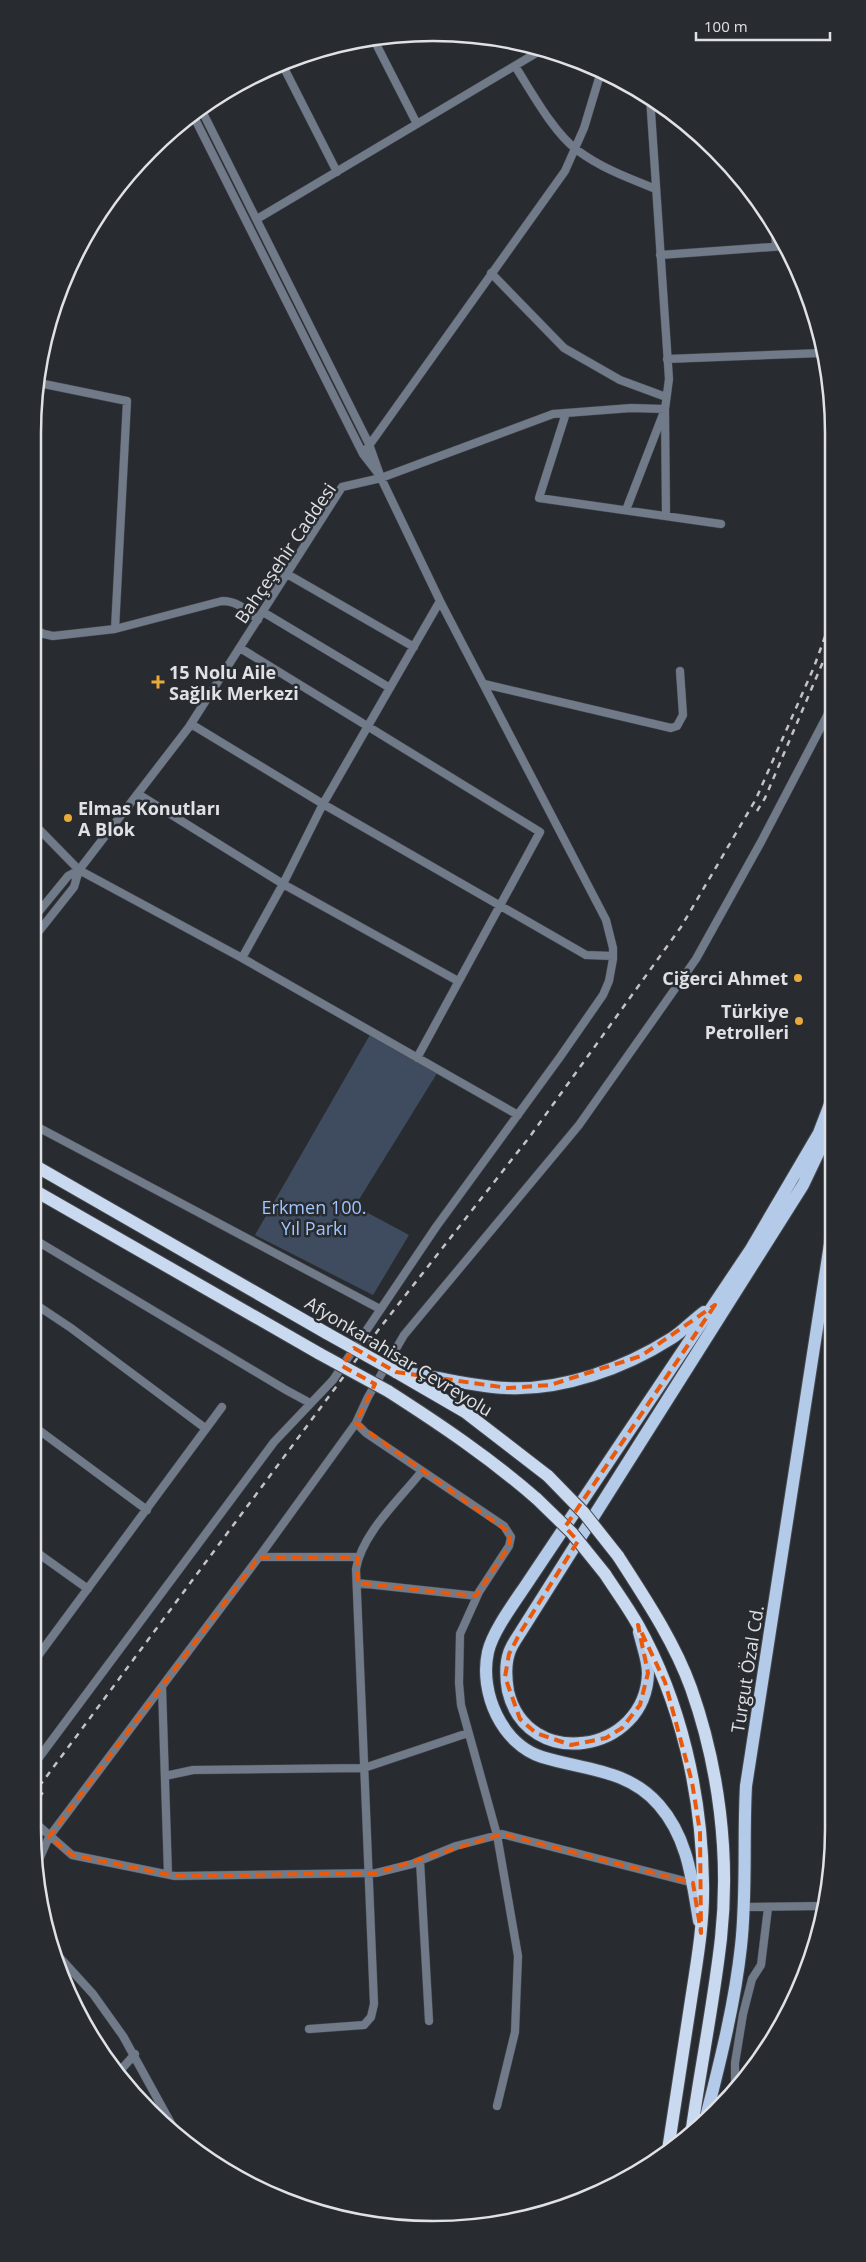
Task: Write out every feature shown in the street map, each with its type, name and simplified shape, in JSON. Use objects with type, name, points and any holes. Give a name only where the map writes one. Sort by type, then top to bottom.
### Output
[{"type":"highway","name":"Afyonkarahisar Çevreyolu","points":[[41,1169],[465,1412],[548,1476],[584,1513],[618,1556],[667,1635],[690,1687],[706,1736],[719,1809],[724,1864],[721,1937],[693,2122]]},
{"type":"highway","name":"Afyonkarahisar Çevreyolu","points":[[41,1194],[388,1391],[463,1439],[500,1467],[572,1533],[604,1574],[638,1625],[665,1682],[680,1730],[692,1782],[700,1832],[703,1884],[701,1933],[669,2141]]},
{"type":"main road","points":[[701,1933],[686,1852],[674,1826],[659,1804],[636,1784],[617,1775],[542,1757],[518,1745],[500,1723],[491,1700],[487,1673],[488,1651],[504,1620],[779,1204],[819,1133],[825,1117]]},
{"type":"main road","points":[[638,1625],[648,1673],[640,1705],[622,1728],[606,1738],[589,1743],[571,1744],[554,1742],[536,1734],[520,1719],[510,1699],[505,1677],[509,1654],[516,1640],[803,1185],[825,1139]]},
{"type":"main road","name":"Turgut Özal Cd.","points":[[708,2108],[736,1982],[744,1907],[746,1786],[825,1276]]},
{"type":"main road","points":[[396,1372],[453,1382],[508,1388],[550,1385],[602,1371],[641,1356],[673,1337],[714,1305]]},
{"type":"street","points":[[377,46],[417,124]]},
{"type":"street","points":[[257,219],[533,55]]},
{"type":"street","points":[[515,66],[550,120],[575,149],[611,172],[656,189]]},
{"type":"street","points":[[285,70],[337,172]]},
{"type":"street","points":[[363,454],[565,171],[584,128],[599,79]]},
{"type":"street","points":[[651,107],[669,379],[665,409],[666,515]]},
{"type":"street","points":[[41,1755],[274,1442],[332,1380],[436,1227],[603,995],[609,981],[614,956],[606,920],[440,601],[381,478],[369,444],[204,115]]},
{"type":"street","points":[[196,121],[363,454],[381,478]]},
{"type":"street","points":[[660,255],[776,246]]},
{"type":"street","points":[[491,273],[564,348],[620,380],[666,397]]},
{"type":"street","points":[[667,359],[816,353]]},
{"type":"street","points":[[45,384],[127,401],[115,629]]},
{"type":"street","name":"Bahçeşehir Caddesi","points":[[41,929],[74,887],[79,870],[191,724],[342,487],[381,478],[553,414],[631,408],[665,409]]},
{"type":"street","points":[[626,510],[665,409]]},
{"type":"street","points":[[566,413],[539,498],[721,524]]},
{"type":"street","points":[[287,574],[414,647]]},
{"type":"street","points":[[41,632],[53,636],[115,629],[222,601],[240,604],[258,620]]},
{"type":"street","points":[[242,958],[283,884],[323,804],[440,601]]},
{"type":"street","points":[[263,612],[390,688]]},
{"type":"street","points":[[240,648],[540,832],[416,1058]]},
{"type":"street","points":[[484,684],[671,728],[677,726],[683,715],[680,672]]},
{"type":"street","points":[[42,1853],[49,1837],[356,1424],[368,1397],[404,1335],[579,1125],[696,959],[761,842],[825,719]]},
{"type":"street","points":[[191,724],[323,804],[586,955],[614,956]]},
{"type":"street","points":[[138,794],[283,884],[458,981]]},
{"type":"street","points":[[41,831],[79,870],[242,958],[518,1115]]},
{"type":"street","name":"Bahçeşehir Caddesi","points":[[41,909],[68,876],[79,870]]},
{"type":"street","points":[[41,1129],[380,1309]]},
{"type":"street","points":[[41,1243],[310,1403]]},
{"type":"street","points":[[41,1308],[71,1328],[205,1428]]},
{"type":"street","points":[[41,1652],[222,1407]]},
{"type":"street","points":[[356,1424],[510,1532],[511,1540],[509,1546],[477,1596],[460,1634],[459,1683],[461,1705],[497,1835],[518,1956],[515,2032],[497,2106]]},
{"type":"street","points":[[41,1432],[147,1510]]},
{"type":"street","points":[[309,2029],[364,2025],[371,2016],[374,2004],[357,1583],[358,1557],[371,1534],[422,1471]]},
{"type":"street","points":[[41,1555],[88,1589]]},
{"type":"street","points":[[259,1557],[358,1557]]},
{"type":"street","points":[[357,1583],[477,1596]]},
{"type":"street","points":[[162,1687],[168,1874]]},
{"type":"street","points":[[165,1776],[193,1770],[364,1768],[468,1733]]},
{"type":"street","points":[[41,1829],[72,1855],[168,1874],[369,1874],[420,1861],[456,1846],[502,1834],[693,1883]]},
{"type":"street","points":[[420,1861],[429,2021]]},
{"type":"street","points":[[744,1907],[817,1906]]},
{"type":"street","points":[[735,2078],[735,2063],[743,2014],[752,1979],[761,1965],[768,1908]]},
{"type":"street","points":[[65,1963],[93,1994],[135,2054],[168,2117]]},
{"type":"street","points":[[123,2068],[135,2054]]},
{"type":"highlighted area","points":[[715,1305],[565,1527],[578,1541],[520,1633],[509,1654],[505,1677],[520,1719],[536,1733],[571,1745],[606,1738],[622,1728],[640,1705],[648,1673],[638,1625],[665,1682],[692,1782],[700,1832],[701,1933],[693,1883],[502,1834],[376,1873],[175,1876],[72,1855],[49,1837],[259,1557],[358,1557],[357,1583],[476,1596],[509,1546],[510,1533],[356,1423],[375,1384],[342,1366],[354,1348],[396,1372],[508,1388],[550,1385],[641,1356]]},
{"type":"green space","name":"Erkmen 100. Yıl Parkı","points":[[371,1033],[439,1070],[355,1206],[409,1235],[373,1295],[255,1235]]},
{"type":"railway","points":[[41,1784],[379,1329],[531,1135],[681,927],[756,799],[814,667],[825,637]]},
{"type":"railway","points":[[757,811],[765,798],[825,657]]},
{"type":"railway","points":[[41,1795],[44,1791]]},
{"type":"place","name":"15 Nolu Aile Sağlık Merkezi","points":[[158,682]]},
{"type":"place","name":"Elmas Konutları A Blok","points":[[68,818]]},
{"type":"place","name":"Ciğerci Ahmet","points":[[798,978]]},
{"type":"place","name":"Türkiye Petrolleri","points":[[799,1021]]}]
